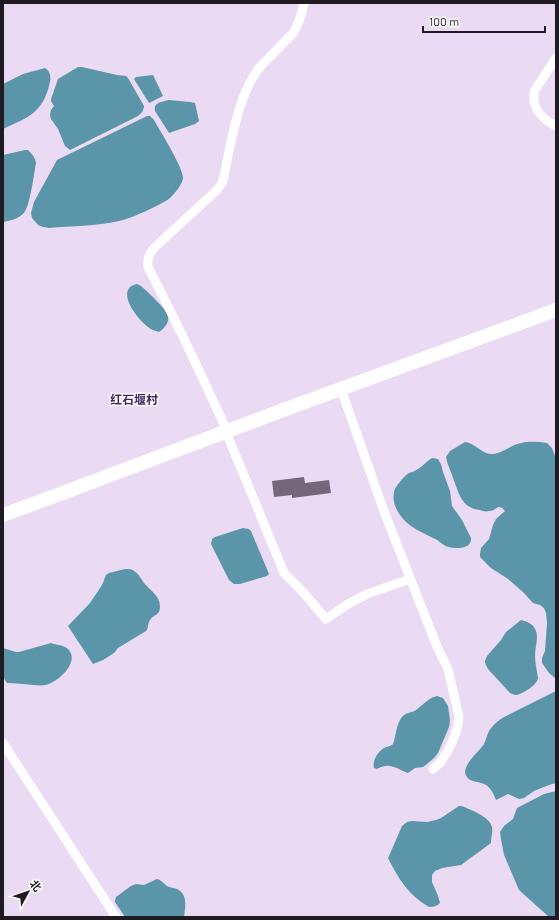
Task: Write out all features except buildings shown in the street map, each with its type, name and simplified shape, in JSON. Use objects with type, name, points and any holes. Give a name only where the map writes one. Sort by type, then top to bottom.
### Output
[{"type":"highway","points":[[3,514],[67,492],[556,310]]},
{"type":"street","points":[[304,3],[293,33],[259,68],[246,91],[222,183],[217,190],[155,247],[150,253],[148,267],[204,379],[284,573],[326,619],[348,604],[367,594],[410,579]]},
{"type":"street","points":[[556,58],[534,90],[534,102],[537,110],[545,119],[556,126]]},
{"type":"street","points":[[341,389],[385,514],[438,649],[448,669],[459,717],[456,733],[442,761],[433,769]]},
{"type":"street","points":[[3,743],[116,917]]},
{"type":"water","points":[[78,67],[126,76],[144,108],[143,111],[137,116],[70,150],[65,146],[58,129],[51,119],[51,110],[54,106],[51,99],[58,79]]},
{"type":"water","points":[[45,68],[50,74],[50,82],[47,92],[39,107],[34,113],[3,129],[3,84],[23,74]]},
{"type":"water","points":[[153,75],[163,96],[149,103],[134,79],[136,77]]},
{"type":"water","points":[[169,100],[195,103],[199,121],[195,124],[169,133],[155,111],[155,106]]},
{"type":"water","points":[[147,116],[150,116],[154,120],[182,173],[183,178],[181,183],[170,198],[130,218],[110,223],[49,228],[38,225],[32,218],[31,213],[34,202],[57,160]]},
{"type":"water","points":[[28,150],[32,154],[36,163],[28,205],[21,216],[13,220],[3,222],[3,155]]},
{"type":"water","points":[[137,284],[164,308],[168,315],[166,325],[159,332],[148,327],[136,315],[131,307],[127,293],[130,287]]},
{"type":"water","points":[[465,442],[472,444],[490,454],[498,453],[514,445],[528,442],[547,443],[552,448],[556,459],[556,679],[549,673],[542,663],[542,658],[545,651],[547,623],[544,608],[533,603],[523,592],[508,579],[491,568],[480,557],[481,548],[489,539],[496,519],[505,511],[501,507],[492,511],[474,509],[462,499],[446,457],[450,451]]},
{"type":"water","points":[[432,458],[438,459],[441,464],[450,491],[452,506],[462,520],[471,538],[471,542],[467,546],[456,548],[449,547],[419,531],[400,516],[395,507],[393,497],[394,492],[402,479],[407,474],[415,471]]},
{"type":"water","points":[[243,528],[251,531],[269,574],[267,576],[240,584],[234,584],[229,580],[211,544],[212,539],[215,537]]},
{"type":"water","points":[[125,569],[131,569],[136,572],[144,583],[157,596],[160,602],[159,612],[150,620],[146,631],[118,648],[114,653],[103,660],[93,664],[68,626],[90,603],[102,585],[106,575]]},
{"type":"water","points":[[521,620],[535,628],[537,639],[535,659],[538,678],[530,688],[516,695],[510,693],[488,669],[485,661],[487,656],[506,632]]},
{"type":"water","points":[[51,643],[68,649],[71,654],[72,660],[70,666],[61,676],[44,685],[7,683],[3,677],[3,648],[19,652]]},
{"type":"water","points":[[556,691],[556,783],[534,791],[524,798],[519,799],[508,794],[496,800],[488,786],[467,777],[465,773],[468,764],[484,744],[489,731],[497,722]]},
{"type":"water","points":[[437,696],[443,698],[448,706],[450,720],[449,727],[438,753],[434,758],[423,767],[415,768],[408,773],[389,766],[377,769],[374,768],[374,762],[378,754],[384,748],[393,744],[402,717],[416,710],[428,700]]},
{"type":"water","points":[[556,791],[556,917],[549,917],[519,890],[504,855],[500,832],[504,826],[513,819],[517,808],[544,794]]},
{"type":"water","points":[[459,806],[474,811],[488,820],[492,827],[491,843],[461,865],[442,868],[435,871],[432,875],[432,882],[440,903],[429,907],[410,892],[396,873],[388,858],[402,826],[407,822],[427,822],[436,820]]},
{"type":"water","points":[[157,879],[167,886],[178,889],[182,893],[185,899],[184,917],[125,917],[115,902],[116,897],[131,886],[136,884],[144,885]]},
{"type":"district","name":"红石堰村","points":[[134,400]]}]
